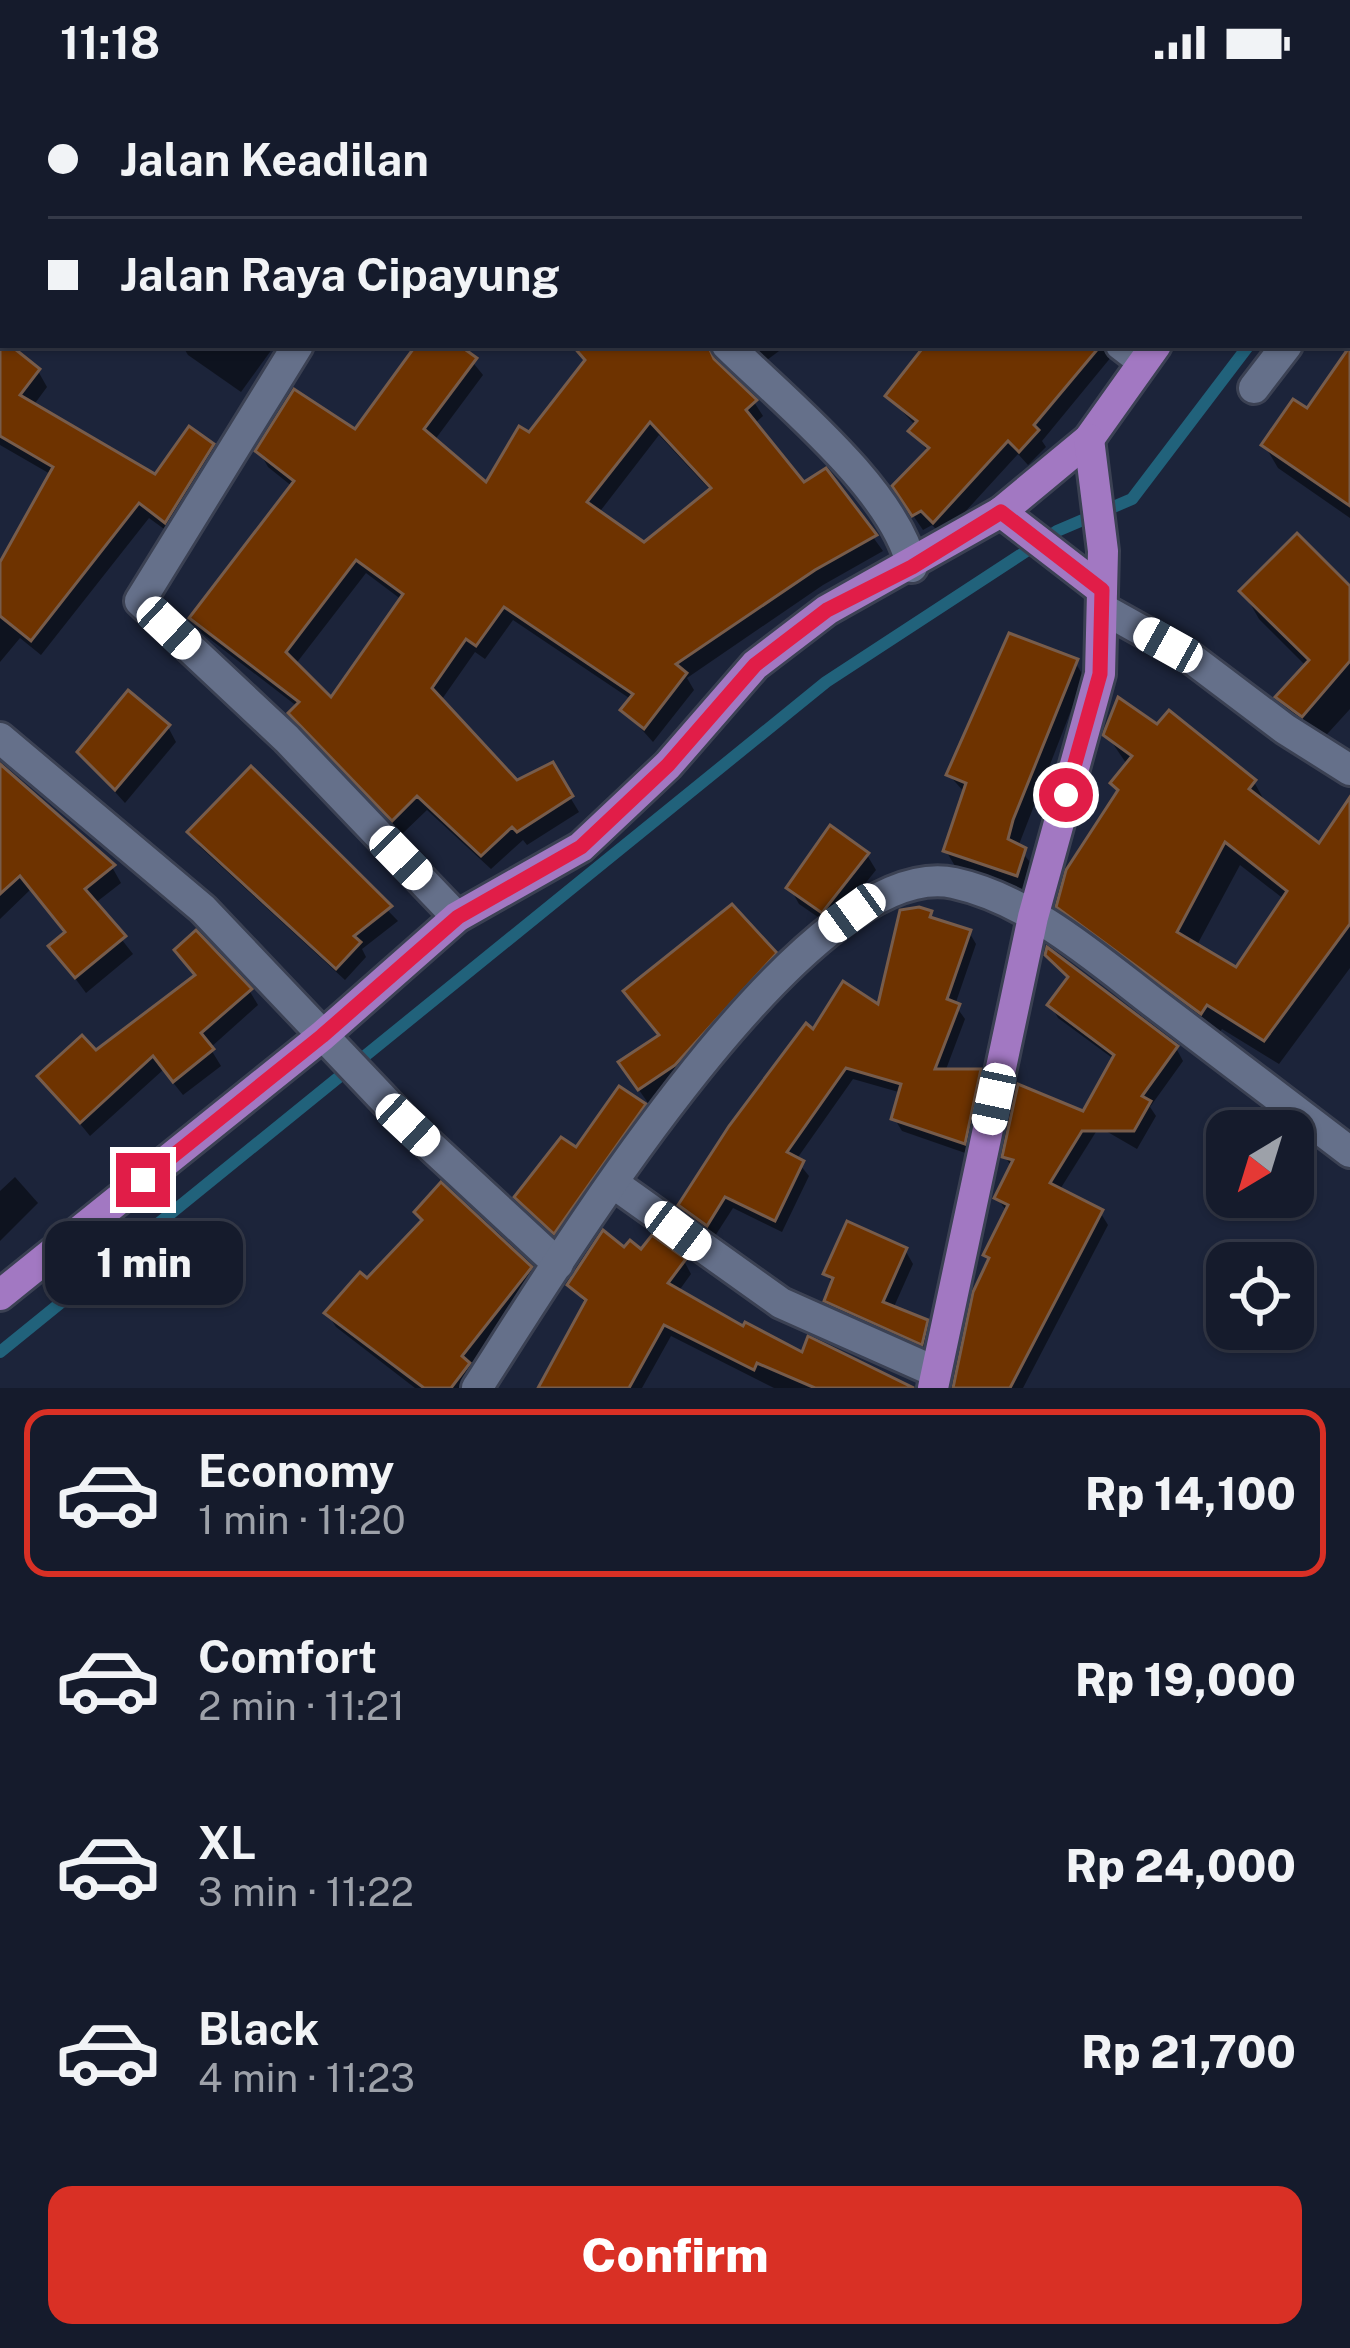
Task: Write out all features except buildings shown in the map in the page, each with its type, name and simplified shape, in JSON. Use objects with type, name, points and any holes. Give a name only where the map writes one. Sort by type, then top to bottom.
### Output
[{"type":"main road","points":[[0,1295],[327,1041],[458,917],[581,847],[668,765],[755,665],[827,610],[1013,522],[1089,439],[1140,351]]},
{"type":"main road","points":[[934,1380],[1033,917],[1100,674],[1103,551],[1089,439]]},
{"type":"main road","points":[[1013,522],[1104,600]]},
{"type":"street","points":[[296,348],[140,601],[287,739],[458,917]]},
{"type":"street","points":[[730,348],[870,491],[906,541],[912,567]]},
{"type":"street","points":[[1254,388],[1284,348]]},
{"type":"street","points":[[1104,600],[1350,770]]},
{"type":"street","points":[[0,738],[203,909],[408,1125],[558,1264]]},
{"type":"street","points":[[477,1388],[613,1183],[701,1065],[799,952],[852,913],[917,884],[953,883],[1033,917],[1350,1152]]},
{"type":"street","points":[[613,1183],[781,1304],[934,1380]]},
{"type":"waterway","points":[[0,1352],[826,682],[1057,531],[1132,499],[1247,348]]},
{"type":"route","points":[[143,1180],[322,1036],[458,917],[581,847],[668,765],[755,665],[827,610],[912,567],[1001,512],[1102,590],[1100,674],[1066,795]]}]
